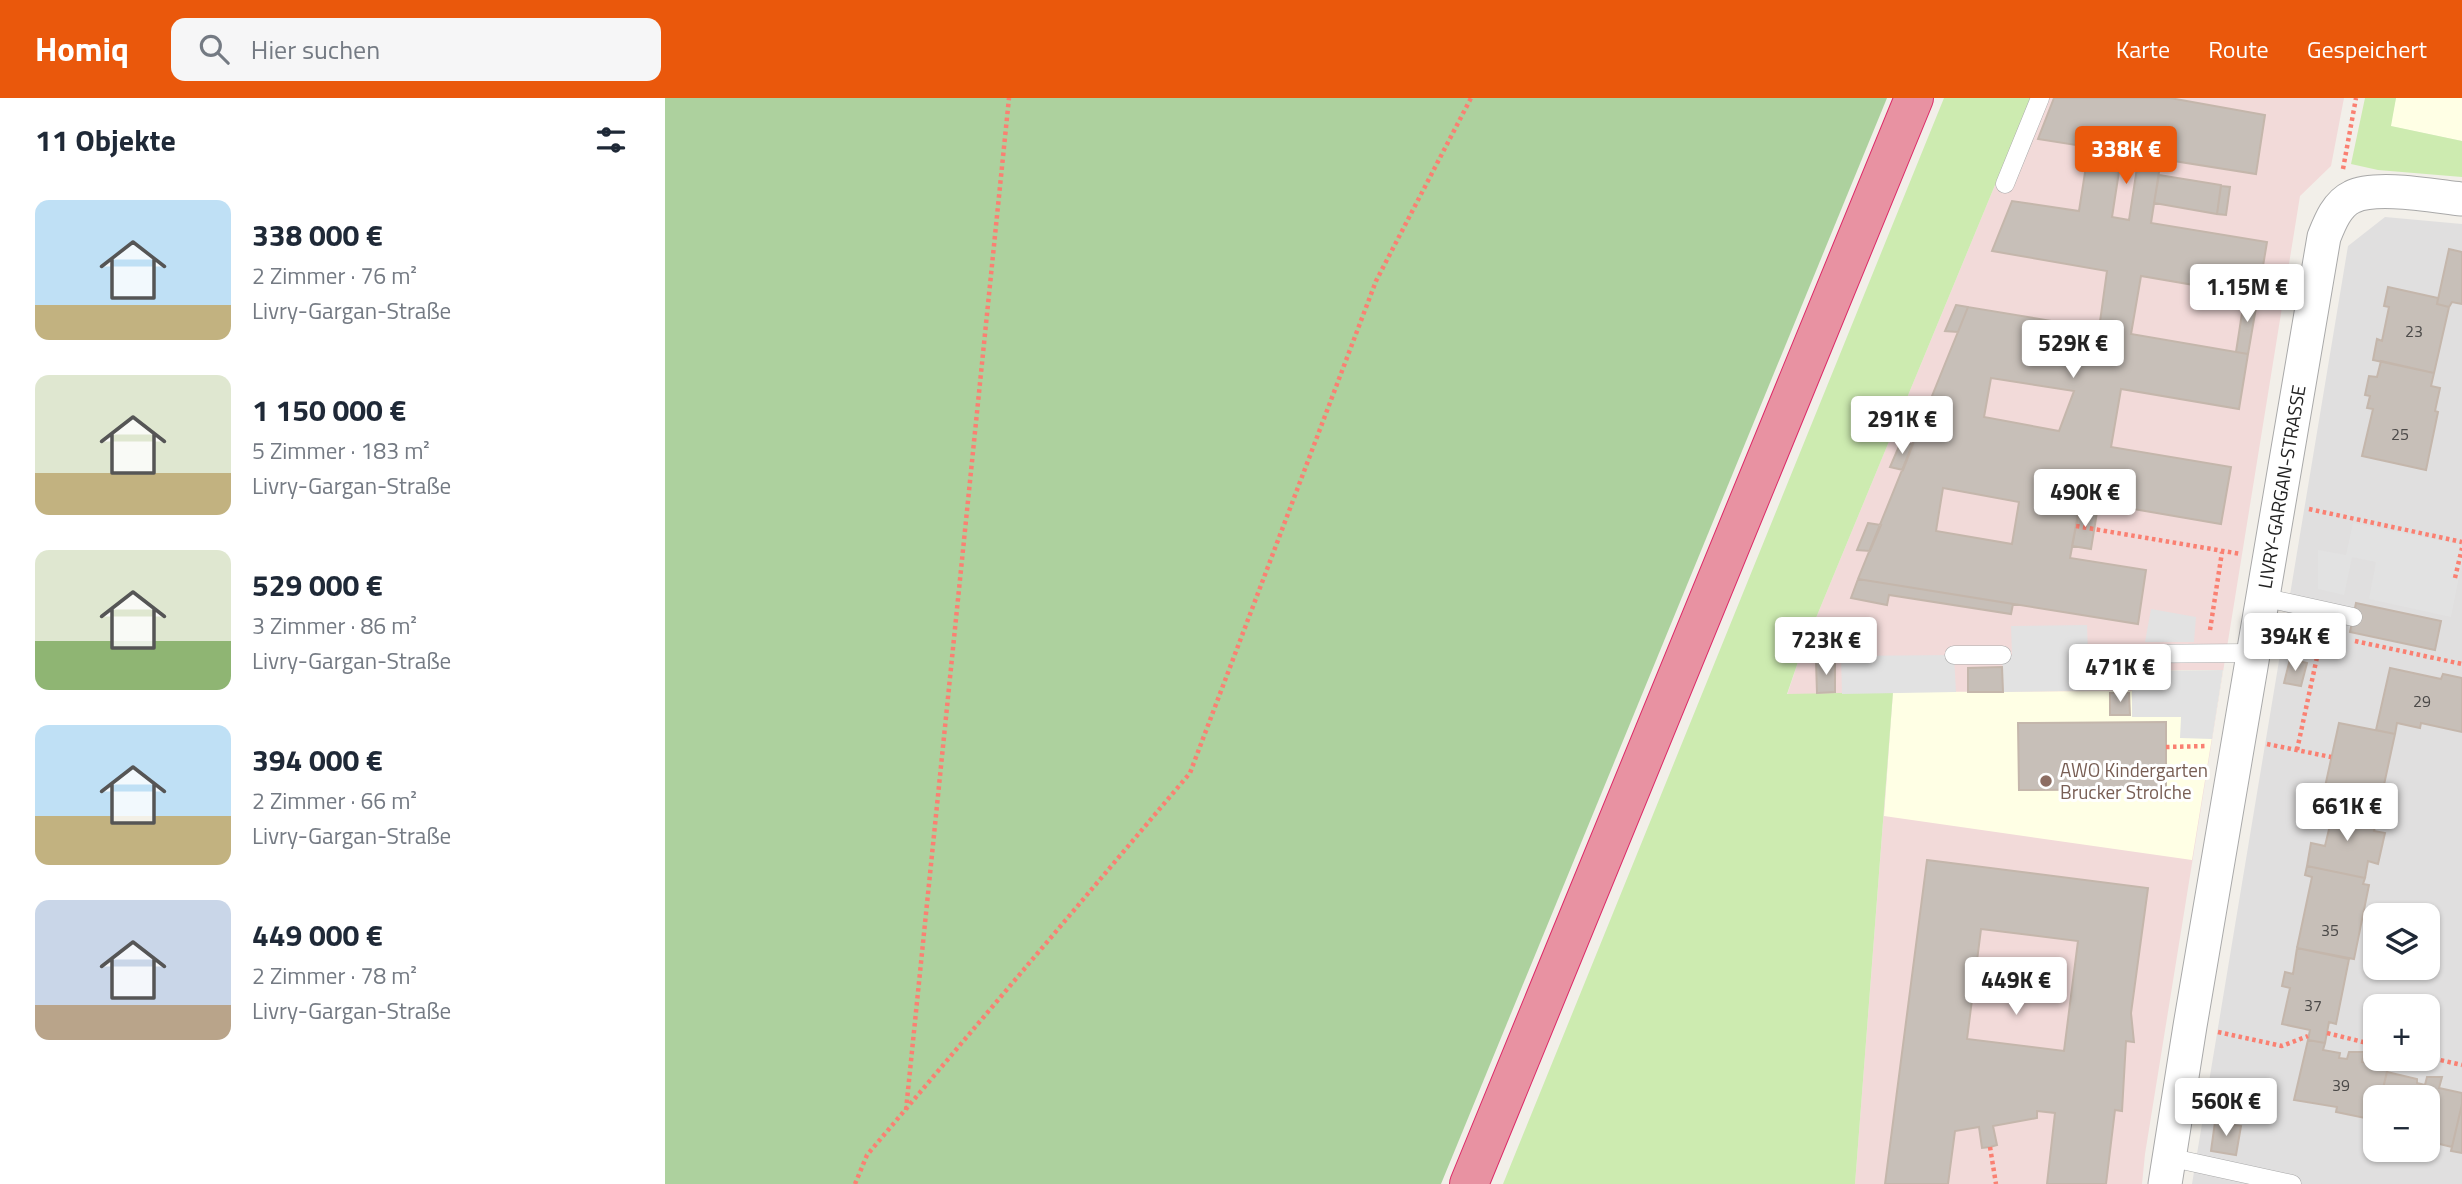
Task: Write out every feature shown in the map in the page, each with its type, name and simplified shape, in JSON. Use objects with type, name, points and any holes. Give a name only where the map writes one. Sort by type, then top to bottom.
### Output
[{"type":"highway","points":[[1469,1184],[1914,98]]},
{"type":"street","points":[[2353,197],[2381,191],[2462,199]]},
{"type":"street","name":"LIVRY-GARGAN-STRASSE","points":[[2166,1171],[2324,237],[2339,209],[2353,197]]},
{"type":"lane","points":[[2005,184],[2040,98]]},
{"type":"lane","points":[[2262,597],[2353,617]]},
{"type":"lane","points":[[2115,654],[2253,653]]},
{"type":"lane","points":[[1954,656],[2002,655]]},
{"type":"lane","points":[[2166,1171],[2292,1184]]},
{"type":"path","points":[[906,1111],[1009,98]]},
{"type":"path","points":[[855,1184],[867,1155],[1190,773],[1376,281],[1471,98]]},
{"type":"path","points":[[2353,197],[2343,169],[2356,98]]},
{"type":"path","points":[[2279,503],[2462,542]]},
{"type":"path","points":[[2076,526],[2269,559]]},
{"type":"path","points":[[2455,578],[2462,548]]},
{"type":"path","points":[[2206,654],[2222,552]]},
{"type":"path","points":[[2309,631],[2335,636]]},
{"type":"path","points":[[2297,750],[2322,634]]},
{"type":"path","points":[[2347,639],[2462,664]]},
{"type":"path","points":[[2166,747],[2238,745],[2297,750],[2331,757]]},
{"type":"path","points":[[2190,1026],[2282,1046],[2308,1036]]},
{"type":"path","points":[[2327,1033],[2363,1042]]},
{"type":"path","points":[[2440,1060],[2462,1065]]},
{"type":"path","points":[[1990,1147],[1996,1184]]},
{"type":"shaded area","points":[[2031,98],[2344,98],[2331,166],[2300,196],[2142,1184],[1855,1184],[1893,693],[1787,695],[1799,659]]},
{"type":"shaded area","points":[[2396,98],[2462,98],[2462,141],[2390,126]]},
{"type":"shaded area","points":[[2385,217],[2462,224],[2462,1184],[2192,1184],[2348,246]]},
{"type":"shaded area","points":[[2353,523],[2462,545],[2462,562],[2451,617],[2369,599],[2376,562],[2352,557],[2344,595],[2318,589],[2318,550],[2346,555]]},
{"type":"shaded area","points":[[2151,609],[2196,617],[2194,642],[2145,642]]},
{"type":"shaded area","points":[[2087,625],[2088,654],[2115,654],[2116,690],[2003,692],[2002,655],[2012,655],[2011,626]]},
{"type":"shaded area","points":[[1954,655],[1956,692],[1842,694],[1841,656]]},
{"type":"shaded area","name":"AWO Kindergarten Brucker Strolche","points":[[2223,670],[2192,860],[1884,816],[1893,692],[2132,691],[2132,671]]},
{"type":"shaded area","points":[[2223,670],[2212,739],[2180,738],[2181,717],[2132,717],[2132,671]]},
{"type":"green space","points":[[665,98],[1887,98],[1441,1184],[665,1184]]},
{"type":"green space","points":[[1944,98],[2031,98],[1799,659],[1787,694],[1893,692],[1855,1184],[1503,1184]]},
{"type":"green space","points":[[2365,98],[2396,98],[2391,126],[2462,141],[2462,177],[2378,170],[2351,164]]},
{"type":"building","points":[[2054,98],[2170,98],[2265,115],[2256,174],[2161,159],[2151,223],[2267,242],[2258,296],[2141,276],[2131,334],[2248,354],[2239,409],[2121,389],[2111,447],[2231,467],[2221,524],[2081,500],[2070,558],[2146,570],[2138,624],[1858,579],[1968,307],[2099,329],[2107,271],[1992,251],[2012,201],[2079,211],[2089,147],[2038,139]],"holes":[[[1991,378],[2074,391],[2059,431],[1984,417]],[[1943,488],[2019,502],[2012,544],[1936,531]]]},
{"type":"building","points":[[2122,152],[2139,155],[2129,220],[2112,217]]},
{"type":"building","points":[[2159,175],[2221,185],[2217,214],[2154,203]]},
{"type":"building","points":[[2221,186],[2230,187],[2226,215],[2217,214]]},
{"type":"building","points":[[2449,249],[2462,252],[2462,304],[2452,302],[2449,307],[2437,304]]},
{"type":"building","points":[[2388,287],[2438,298],[2437,304],[2449,307],[2434,373],[2373,360],[2377,339],[2382,341],[2389,307],[2384,306]]},
{"type":"building","points":[[2245,294],[2258,296],[2248,354],[2236,352]]},
{"type":"building","points":[[1956,305],[1968,307],[1958,332],[1945,331]]},
{"type":"building","points":[[2381,361],[2434,373],[2431,386],[2440,388],[2426,470],[2362,456],[2373,409],[2367,408],[2370,396],[2365,395],[2369,376],[2377,377]]},
{"type":"building","points":[[1900,444],[1913,444],[1903,470],[1890,467]]},
{"type":"building","points":[[2079,509],[2097,512],[2091,549],[2072,546]]},
{"type":"building","points":[[1868,523],[1881,525],[1870,551],[1857,550]]},
{"type":"building","points":[[1858,579],[2013,604],[2011,614],[1889,595],[1887,605],[1851,598]]},
{"type":"building","points":[[2356,603],[2441,621],[2435,650],[2350,632]]},
{"type":"building","points":[[2290,659],[2307,663],[2301,686],[2284,683]]},
{"type":"building","points":[[1816,661],[1835,661],[1835,692],[1817,693]]},
{"type":"building","points":[[2002,667],[2003,692],[1968,692],[1968,668]]},
{"type":"building","points":[[2390,668],[2441,679],[2443,674],[2462,678],[2462,732],[2421,723],[2420,728],[2397,723],[2395,734],[2376,730]]},
{"type":"building","points":[[2110,693],[2129,693],[2130,715],[2110,715]]},
{"type":"building","points":[[2166,722],[2166,789],[2019,790],[2018,723]]},
{"type":"building","points":[[2339,723],[2395,734],[2377,817],[2321,805]]},
{"type":"building","points":[[2321,805],[2377,817],[2374,831],[2385,833],[2378,864],[2368,861],[2365,878],[2307,866],[2311,843],[2325,846],[2330,825],[2317,822]]},
{"type":"building","points":[[1927,860],[2148,888],[2131,1013],[2134,1042],[2126,1041],[2122,1111],[2115,1110],[2106,1184],[2047,1184],[2055,1113],[2037,1111],[2037,1118],[1993,1126],[1997,1145],[1990,1147],[1982,1148],[1979,1127],[1955,1131],[1948,1184],[1885,1184]],"holes":[[[1981,929],[2078,941],[2064,1051],[1967,1039]]]},
{"type":"building","points":[[2307,866],[2365,878],[2363,884],[2369,885],[2365,903],[2363,903],[2354,959],[2297,948],[2312,877],[2305,875]]},
{"type":"building","points":[[2297,948],[2349,959],[2336,1024],[2329,1022],[2325,1043],[2308,1040],[2310,1030],[2282,1024],[2290,988],[2282,986],[2285,972],[2293,974]]},
{"type":"building","points":[[2308,1040],[2325,1043],[2323,1050],[2340,1053],[2339,1058],[2347,1059],[2349,1052],[2363,1052],[2363,1071],[2387,1071],[2384,1085],[2363,1085],[2363,1118],[2336,1112],[2337,1107],[2294,1100]]},
{"type":"building","points":[[2387,1072],[2417,1079],[2417,1083],[2425,1085],[2384,1085]]},
{"type":"building","points":[[2427,1077],[2442,1077],[2440,1085],[2425,1085]]},
{"type":"building","points":[[2440,1088],[2462,1093],[2452,1147],[2440,1144]]},
{"type":"building","points":[[2462,1104],[2462,1153],[2451,1151]]},
{"type":"building","points":[[2215,1122],[2241,1126],[2236,1155],[2211,1151]]},
{"type":"place","name":"AWO Kindergarten Brucker Strolche","points":[[2046,781]]}]
